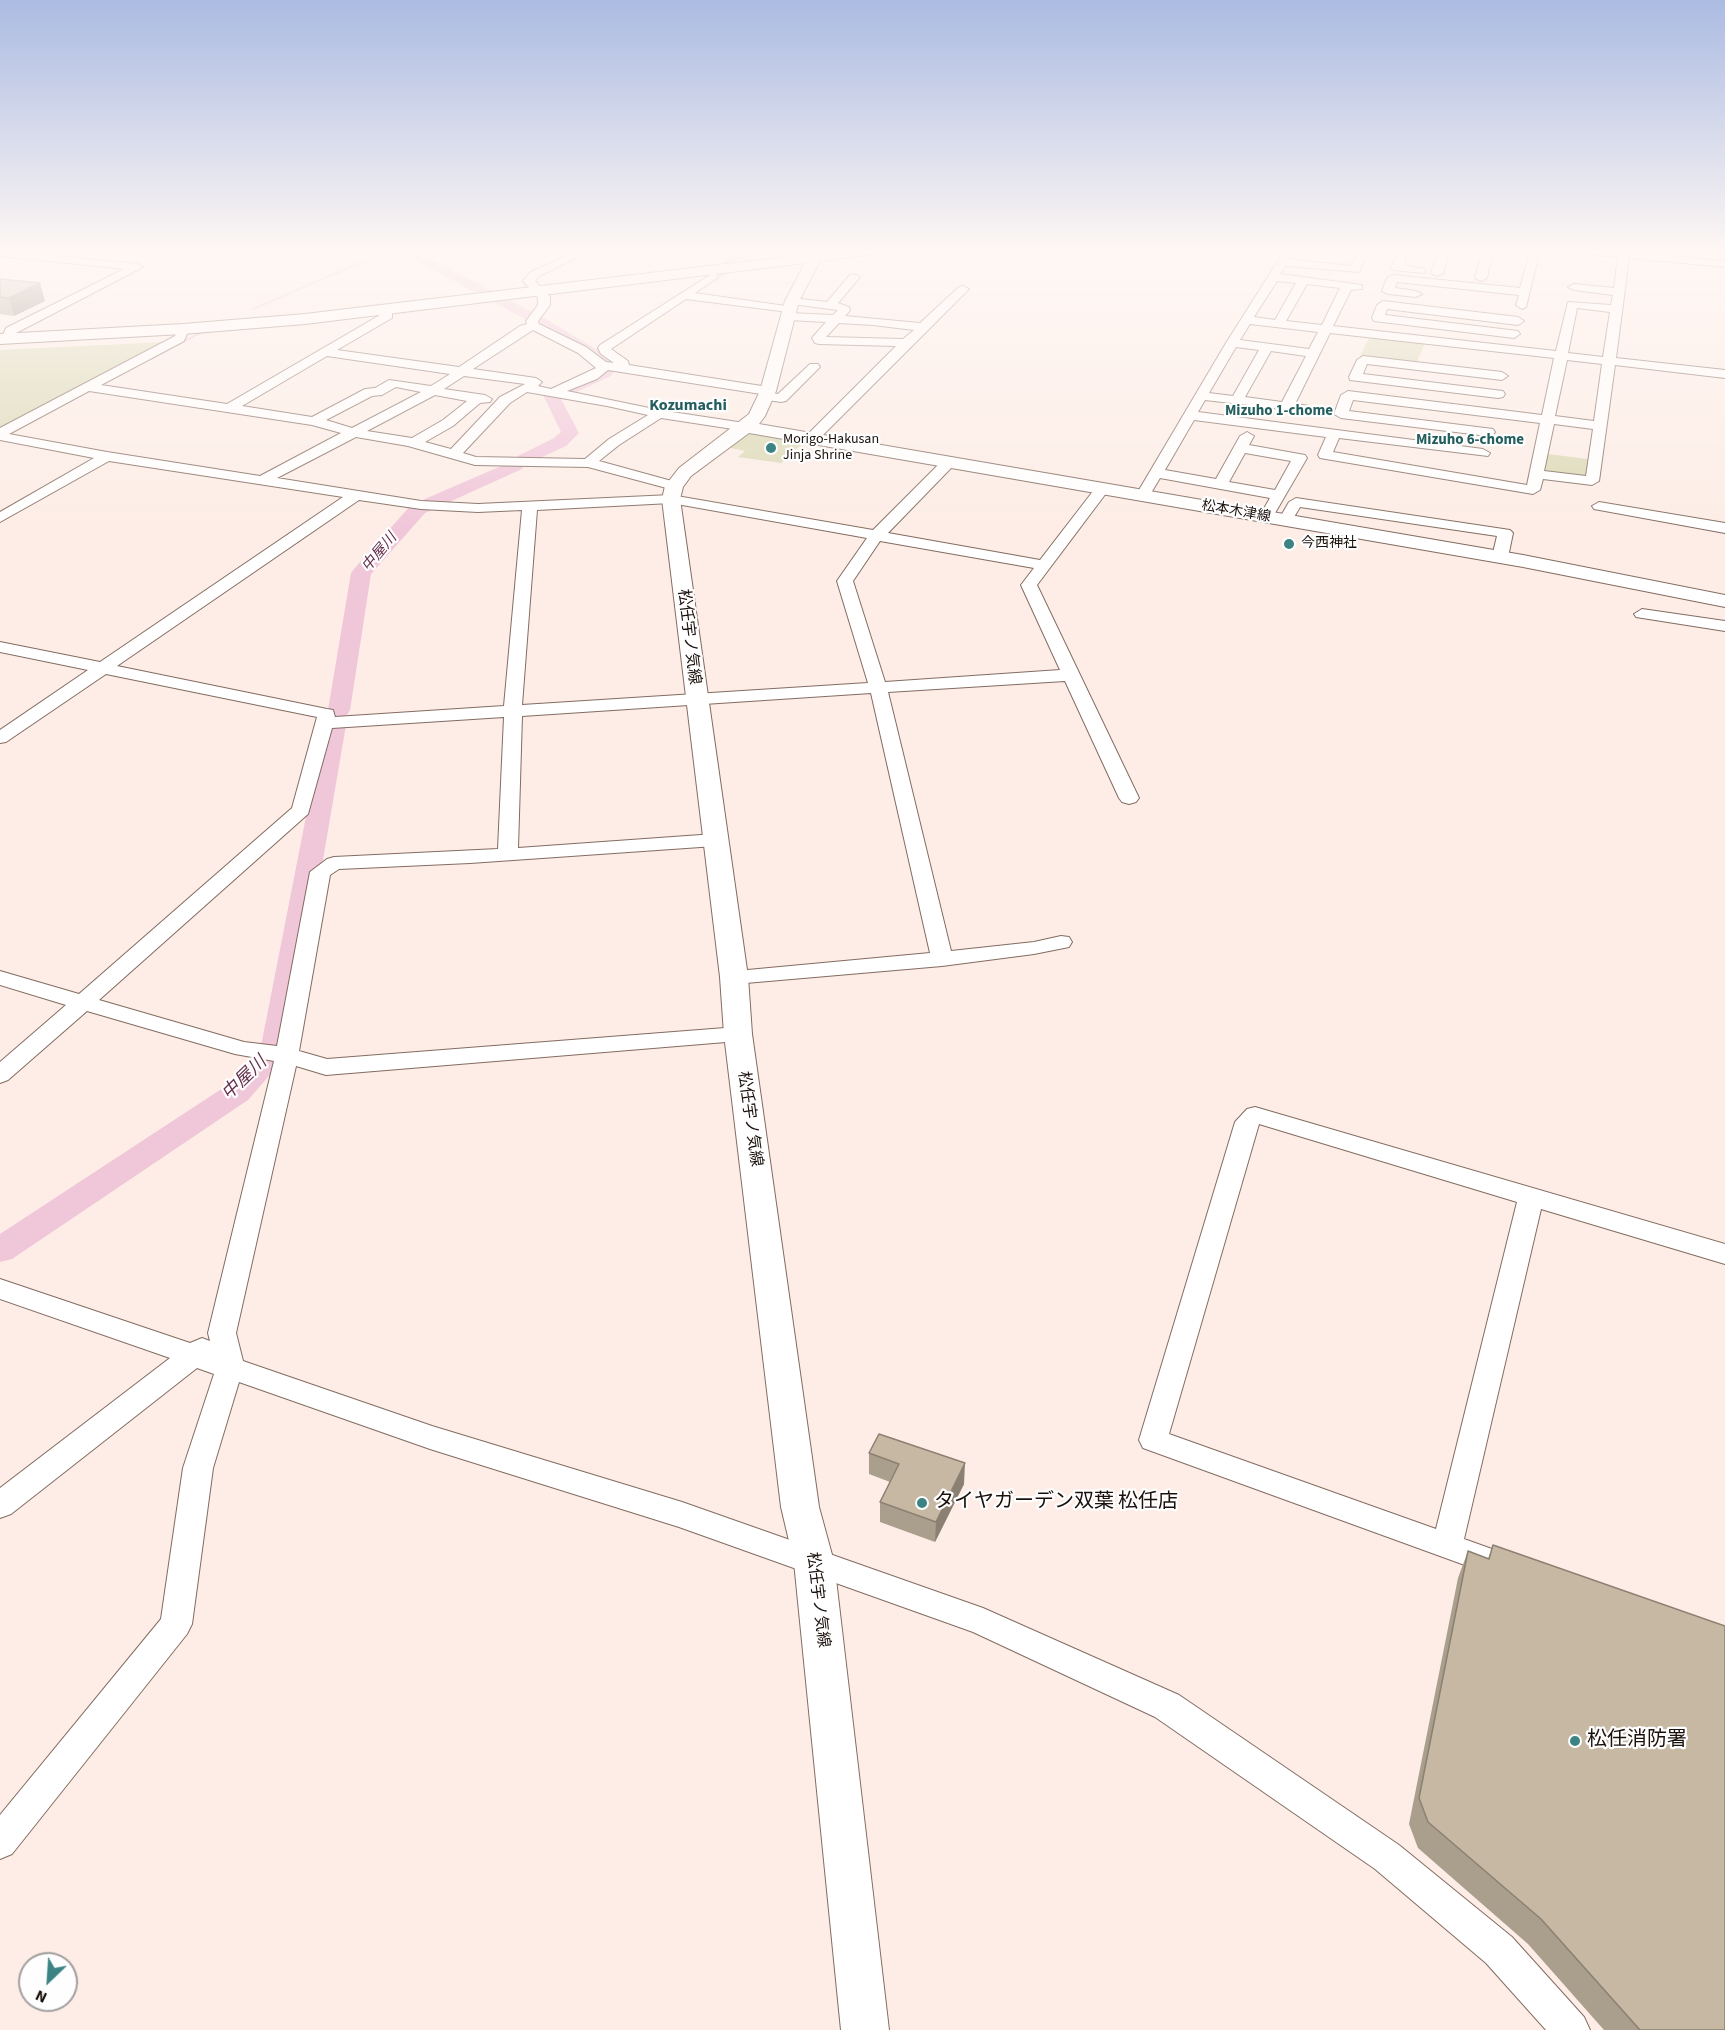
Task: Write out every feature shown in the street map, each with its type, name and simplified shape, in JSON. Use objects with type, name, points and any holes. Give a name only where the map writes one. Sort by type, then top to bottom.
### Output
[{"type":"main road","points":[[672,492],[685,472],[746,428],[757,416],[767,393],[780,345]]},
{"type":"main road","name":"松本木津線","points":[[746,428],[813,437],[1500,557],[1725,601]]},
{"type":"main road","name":"松任宇ノ気線","points":[[672,492],[696,698],[734,977],[738,1034],[801,1507],[814,1562],[865,2030]]},
{"type":"street","points":[[1,436],[168,345]]},
{"type":"street","points":[[230,408],[337,345]]},
{"type":"street","points":[[263,480],[432,390],[500,345]]},
{"type":"street","points":[[573,345],[609,366],[767,393],[781,398],[820,357],[896,345]]},
{"type":"street","points":[[609,345],[604,348],[605,351],[630,368]]},
{"type":"street","points":[[819,345],[820,357]]},
{"type":"street","points":[[813,437],[905,345]]},
{"type":"street","points":[[1143,495],[1231,345]]},
{"type":"street","points":[[1247,345],[1313,353]]},
{"type":"street","points":[[1287,406],[1317,345]]},
{"type":"street","points":[[1449,369],[1457,345]]},
{"type":"street","points":[[1463,345],[1725,374]]},
{"type":"street","points":[[1480,467],[1511,345]]},
{"type":"street","points":[[1190,415],[1334,434],[1480,467],[1533,490],[1549,420],[1562,345]]},
{"type":"street","points":[[1538,474],[1592,481],[1612,345]]},
{"type":"street","points":[[1237,400],[1267,347]]},
{"type":"street","points":[[325,352],[536,382],[505,400],[453,455]]},
{"type":"street","points":[[1498,394],[1355,376],[1363,360],[1502,376]]},
{"type":"street","points":[[557,393],[609,366]]},
{"type":"street","points":[[314,421],[370,392],[377,392],[394,383],[477,399],[505,400]]},
{"type":"street","points":[[93,387],[314,421],[351,432],[414,443],[475,461],[588,463],[672,492],[876,536],[1043,565]]},
{"type":"street","points":[[525,388],[746,428]]},
{"type":"street","points":[[1488,432],[1341,414],[1348,395],[1600,426]]},
{"type":"street","points":[[1202,396],[1305,409]]},
{"type":"street","points":[[414,443],[448,423],[477,399]]},
{"type":"street","points":[[588,463],[614,442],[659,414]]},
{"type":"street","points":[[1221,484],[1254,423]]},
{"type":"street","points":[[1334,434],[1325,455],[1480,467]]},
{"type":"street","points":[[1,436],[107,456],[355,496],[426,505],[478,508],[672,492]]},
{"type":"street","points":[[1241,448],[1299,458],[1266,517]]},
{"type":"street","points":[[0,518],[107,456]]},
{"type":"street","points":[[942,959],[878,686],[845,581],[876,536],[949,462]]},
{"type":"street","points":[[1157,473],[1280,495]]},
{"type":"street","points":[[1102,489],[1029,585],[1129,798]]},
{"type":"street","points":[[0,738],[355,496]]},
{"type":"street","points":[[1285,521],[1296,501],[1505,533],[1500,557]]},
{"type":"street","points":[[508,854],[513,711],[530,505]]},
{"type":"street","points":[[1599,506],[1725,528]]},
{"type":"street","points":[[1349,532],[1359,512]]},
{"type":"street","points":[[1642,615],[1725,626]]},
{"type":"street","points":[[0,647],[327,714],[326,723]]},
{"type":"street","points":[[0,1075],[301,810],[322,725],[326,723],[1071,675]]},
{"type":"street","points":[[0,1842],[176,1624],[198,1468],[230,1367],[222,1333],[276,1054],[320,872],[334,863],[715,840]]},
{"type":"street","points":[[734,977],[942,959],[1034,948],[1061,942]]},
{"type":"street","points":[[0,978],[243,1049],[276,1054],[326,1067],[738,1034]]},
{"type":"street","points":[[1524,1573],[1153,1440],[1247,1122],[1255,1115],[1725,1254]]},
{"type":"street","points":[[1447,1546],[1531,1198]]},
{"type":"street","points":[[0,1289],[430,1437],[682,1515],[983,1622],[1167,1706],[1387,1857],[1499,1950],[1571,2030]]},
{"type":"street","points":[[0,1505],[222,1333]]},
{"type":"green space","points":[[109,345],[160,345],[0,428],[0,350]]},
{"type":"green space","points":[[1366,345],[1424,345],[1416,364],[1360,357]]},
{"type":"green space","points":[[751,434],[803,443],[781,463],[738,457],[745,451],[726,447],[740,436]]},
{"type":"green space","points":[[1548,454],[1588,459],[1585,478],[1544,473]]},
{"type":"building","points":[[879,1434],[965,1463],[936,1522],[880,1502],[899,1464],[869,1453]]},
{"type":"building","name":"松任消防署","points":[[1493,1545],[1725,1626],[1725,2030],[1640,2030],[1541,1919],[1428,1822],[1419,1798],[1468,1551],[1489,1559]]},
{"type":"waterway","points":[[151,359],[178,345]]},
{"type":"waterway","name":"中屋川","points":[[524,460],[560,442],[570,433],[552,397],[605,373],[612,364],[579,345]]},
{"type":"waterway","name":"中屋川","points":[[339,710],[361,573],[418,509],[516,465]]},
{"type":"waterway","name":"中屋川","points":[[0,1250],[237,1093],[267,1061],[277,1041],[335,725]]},
{"type":"place","name":"Morigo-Hakusan Jinja Shrine","points":[[771,448]]},
{"type":"place","name":"今西神社","points":[[1289,544]]},
{"type":"place","name":"タイヤガーデン双葉 松任店","points":[[922,1503]]},
{"type":"place","name":"松任消防署","points":[[1575,1741]]},
{"type":"district","name":"Kozumachi","points":[[688,406]]},
{"type":"district","name":"Mizuho 1-chome","points":[[1279,412]]},
{"type":"district","name":"Mizuho 6-chome","points":[[1470,441]]}]
